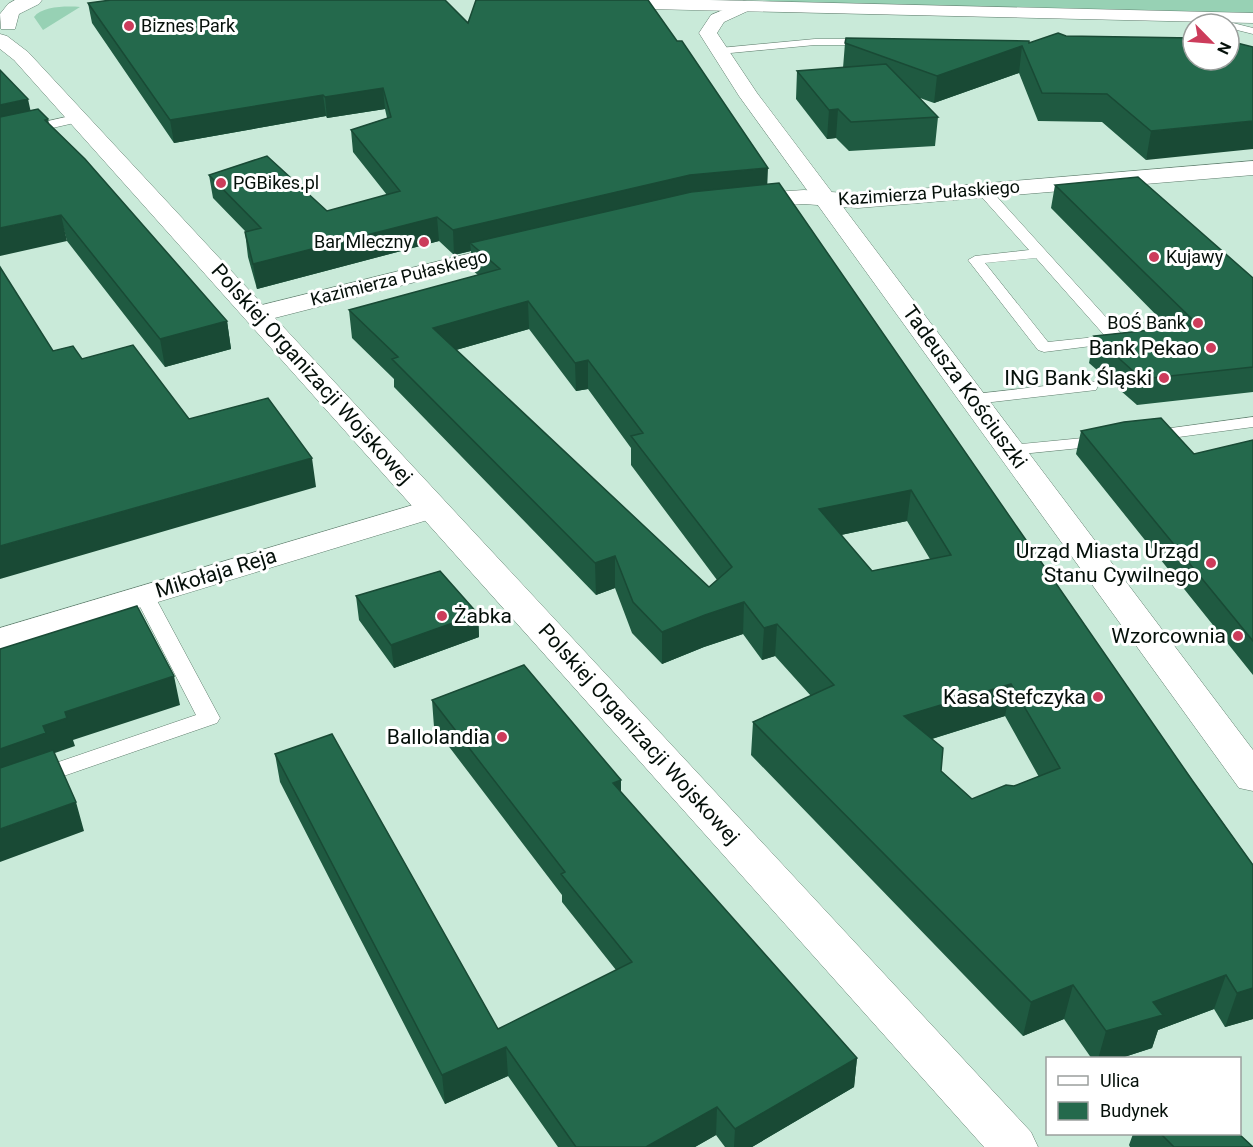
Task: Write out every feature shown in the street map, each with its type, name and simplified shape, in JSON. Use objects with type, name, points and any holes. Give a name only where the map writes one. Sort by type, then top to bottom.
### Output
[{"type":"street","name":"Polskiej Organizacji Wojskowej","points":[[33,0],[12,8],[7,18],[7,34],[79,118],[1014,1147]]},
{"type":"street","points":[[593,3],[746,3],[782,7],[1181,16]]},
{"type":"street","name":"Tadeusza Kościuszki","points":[[746,3],[720,16],[710,24],[708,33],[749,96],[1253,778]]},
{"type":"street","name":"Kazimierza Pułaskiego","points":[[727,203],[804,197],[858,201],[1253,168]]},
{"type":"street","name":"Kazimierza Pułaskiego","points":[[259,314],[532,244]]},
{"type":"street","name":"Mikołaja Reja","points":[[0,639],[433,508]]},
{"type":"lane","points":[[720,51],[815,42],[877,42]]},
{"type":"lane","points":[[0,136],[79,118]]},
{"type":"lane","points":[[984,191],[1117,339],[1044,347],[975,260],[1038,253]]},
{"type":"lane","points":[[975,399],[1090,386]]},
{"type":"lane","points":[[1012,450],[1123,439],[1253,422]]},
{"type":"lane","points":[[0,790],[209,718],[144,595]]},
{"type":"green space","points":[[763,0],[1253,0],[1253,13],[1241,12],[783,3]]},
{"type":"green space","points":[[80,7],[43,30],[34,17],[49,9]]},
{"type":"building","points":[[111,0],[445,0],[468,23],[476,0],[648,0],[677,41],[682,41],[768,168],[690,175],[453,230],[437,217],[253,264],[245,232],[261,228],[209,175],[267,156],[327,211],[400,191],[351,130],[391,117],[383,88],[325,97],[323,95],[170,120],[88,3]]},
{"type":"building","points":[[1058,33],[1066,36],[1181,38],[1181,72],[1241,72],[1241,44],[1253,47],[1253,121],[1151,131],[1107,94],[1042,93],[1022,46],[937,76],[845,43],[846,38],[1029,41],[1029,43]]},
{"type":"building","points":[[886,64],[938,117],[851,122],[838,109],[829,110],[797,71]]},
{"type":"building","points":[[0,70],[28,99],[0,105]]},
{"type":"building","points":[[38,109],[48,119],[45,120],[85,159],[227,321],[160,339],[61,215],[0,228],[0,117]]},
{"type":"building","points":[[1138,177],[1253,278],[1253,367],[1142,379],[1094,336],[1198,325],[1055,185]]},
{"type":"building","points":[[779,183],[1253,865],[1253,988],[1237,993],[1226,975],[1153,1002],[1163,1015],[1106,1031],[1073,985],[1031,1002],[753,722],[834,685],[777,624],[764,628],[744,602],[662,632],[633,602],[615,556],[595,563],[392,359],[398,357],[349,310],[500,269],[470,243],[691,192]],"holes":[[[528,301],[575,363],[588,360],[643,433],[631,436],[732,567],[709,587],[433,328]],[[911,490],[951,555],[872,571],[819,509]],[[1011,684],[1060,768],[1014,786],[1006,785],[972,799],[941,771],[943,748],[904,716]]]},
{"type":"building","points":[[0,267],[53,351],[73,346],[82,359],[133,345],[189,419],[268,398],[312,458],[0,546]]},
{"type":"building","points":[[1161,418],[1194,454],[1253,440],[1253,641],[1081,431],[1124,422]]},
{"type":"building","points":[[440,571],[478,614],[391,645],[356,596]]},
{"type":"building","points":[[137,606],[174,676],[65,712],[67,718],[43,726],[46,733],[0,749],[0,649]]},
{"type":"building","points":[[524,665],[621,780],[613,783],[857,1058],[735,1129],[717,1107],[646,1147],[576,1147],[506,1047],[442,1075],[275,754],[332,734],[498,1029],[632,962],[561,874],[565,872],[432,700]]},
{"type":"building","points":[[53,750],[76,802],[0,829],[0,768]]},
{"type":"building","points":[[1162,1135],[1240,1135],[1253,1147],[1174,1147]]},
{"type":"place","name":"Biznes Park","points":[[129,26]]},
{"type":"place","name":"PGBikes.pl","points":[[221,183]]},
{"type":"place","name":"Bar Mleczny","points":[[424,242]]},
{"type":"place","name":"Kujawy","points":[[1154,257]]},
{"type":"place","name":"BOŚ Bank","points":[[1198,323]]},
{"type":"place","name":"Bank Pekao","points":[[1211,348]]},
{"type":"place","name":"ING Bank Śląski","points":[[1164,378]]},
{"type":"place","name":"Urząd Miasta Urząd Stanu Cywilnego","points":[[1211,563]]},
{"type":"place","name":"Żabka","points":[[442,616]]},
{"type":"place","name":"Wzorcownia","points":[[1238,636]]},
{"type":"place","name":"Kasa Stefczyka","points":[[1098,697]]},
{"type":"place","name":"Ballolandia","points":[[502,737]]}]
